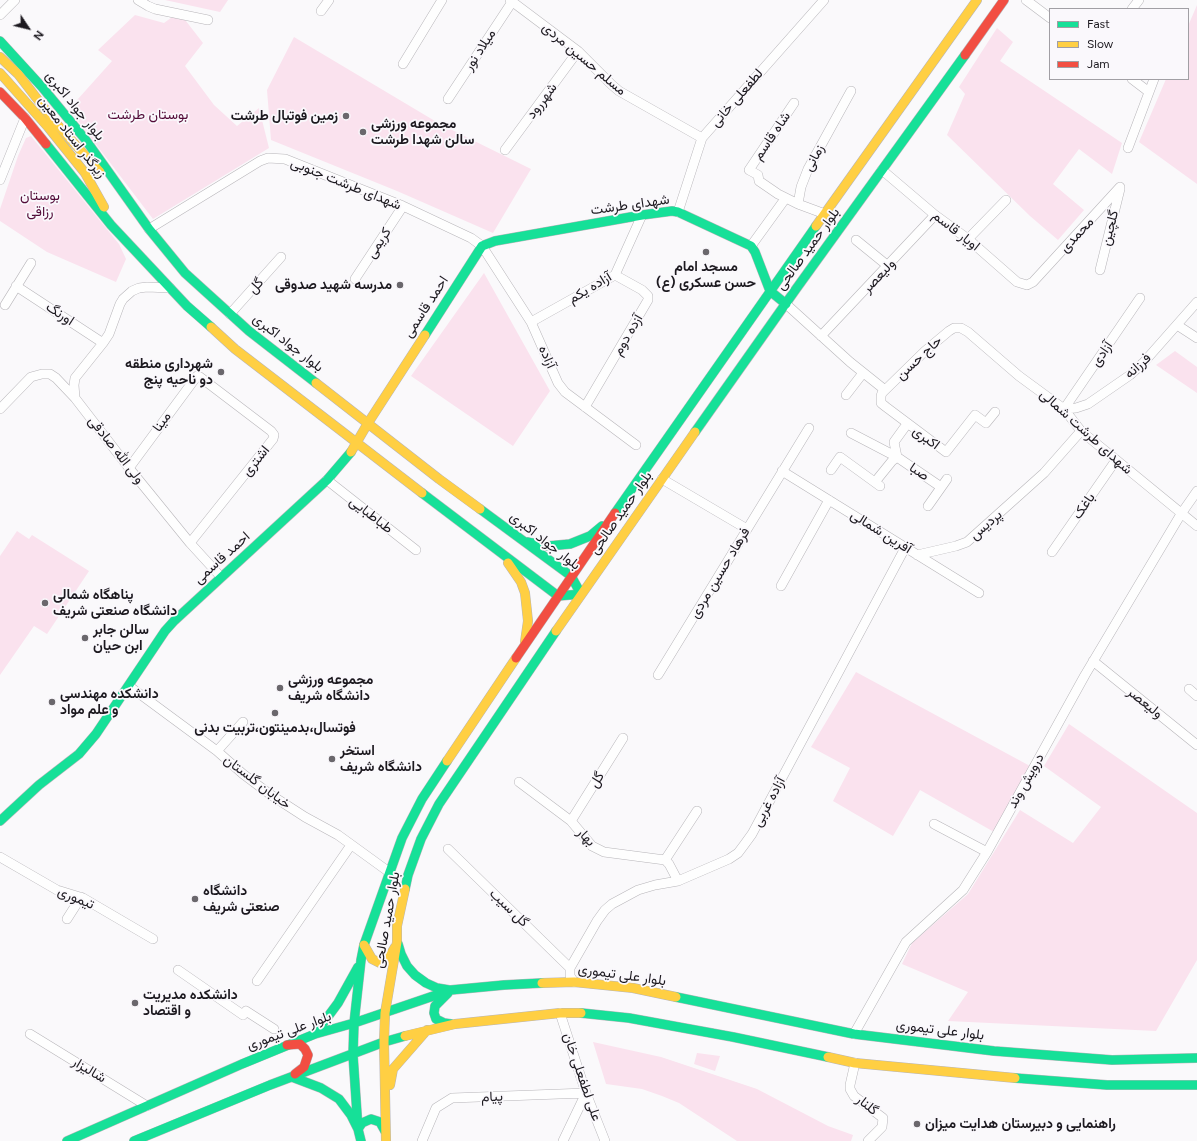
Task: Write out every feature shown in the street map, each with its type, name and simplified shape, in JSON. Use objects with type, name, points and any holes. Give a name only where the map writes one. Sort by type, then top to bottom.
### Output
[{"type":"main road","name":"بلوار حمید صالحی","points":[[361,1141],[358,1129],[353,1055],[354,1023],[361,960],[364,944],[389,872],[402,838],[422,799],[571,576],[770,291],[977,0]]},
{"type":"main road","name":"بلوار حمید صالحی","points":[[386,1141],[384,1042],[385,1013],[397,942],[397,926],[408,875],[421,838],[438,804],[581,594],[786,304],[1004,0]]},
{"type":"main road","name":"بلوار جواد اکبری","points":[[0,41],[42,87],[85,139],[149,229],[185,273],[256,336],[439,479],[571,576],[581,594],[558,596]]},
{"type":"main road","name":"زیرگذر استاد معین","points":[[0,57],[18,74],[55,122],[134,208]]},
{"type":"main road","name":"زیرگذر استاد معین","points":[[0,73],[48,127],[85,173],[95,189],[111,225]]},
{"type":"main road","points":[[0,92],[25,118],[111,225],[198,317],[235,349],[356,443],[558,596]]},
{"type":"main road","name":"شهدای طرشت","points":[[482,246],[495,241],[672,211],[678,212],[751,246]]},
{"type":"main road","name":"احمد قاسمی","points":[[0,821],[39,785],[79,754],[96,734],[170,626],[327,480],[342,464],[482,246]]},
{"type":"main road","points":[[751,246],[755,252],[770,291],[786,304]]},
{"type":"main road","points":[[524,541],[548,546],[570,544],[590,536],[612,519]]},
{"type":"main road","points":[[605,528],[604,532],[608,539],[616,541],[620,539]]},
{"type":"main road","points":[[503,555],[516,574],[525,593],[528,621],[524,646]]},
{"type":"main road","points":[[364,944],[372,959],[380,963],[388,959],[397,942]]},
{"type":"main road","points":[[397,942],[407,966],[415,975],[426,983],[437,988],[451,990]]},
{"type":"main road","points":[[315,1034],[338,1003],[361,960]]},
{"type":"main road","name":"بلوار علی تیموری","points":[[66,1141],[286,1045],[315,1034],[385,1013],[451,990],[504,985],[574,982],[633,988],[854,1034],[994,1051],[1104,1059],[1197,1058]]},
{"type":"main road","points":[[451,990],[435,1006],[434,1013],[436,1020],[444,1023],[455,1024]]},
{"type":"main road","points":[[134,1141],[149,1138],[292,1077],[384,1042],[455,1024],[560,1013],[578,1013],[629,1018],[733,1037],[855,1062],[992,1076],[1107,1085],[1197,1085]]},
{"type":"main road","points":[[385,1131],[393,1069],[427,1030]]},
{"type":"main road","points":[[286,1045],[300,1044],[308,1055],[304,1067],[292,1077]]},
{"type":"main road","points":[[292,1077],[321,1088],[339,1099],[351,1115],[358,1129],[362,1123],[372,1119],[380,1122],[385,1131]]},
{"type":"street","points":[[0,15],[15,0]]},
{"type":"street","points":[[138,0],[155,9],[208,20]]},
{"type":"street","points":[[321,11],[329,0]]},
{"type":"street","points":[[403,64],[442,0]]},
{"type":"street","name":"لطفعلی خانی","points":[[678,212],[702,138],[824,0]]},
{"type":"street","points":[[1026,0],[1049,17]]},
{"type":"street","points":[[1133,8],[1139,0]]},
{"type":"street","name":"مسلم حسین مردی","points":[[511,1],[578,51],[612,85],[628,97],[702,138]]},
{"type":"street","name":"میلاد نور","points":[[448,98],[511,1]]},
{"type":"street","name":"شهررود","points":[[505,150],[578,51]]},
{"type":"street","points":[[1133,80],[1149,92]]},
{"type":"street","points":[[1128,148],[1154,80]]},
{"type":"street","name":"زمانی","points":[[798,204],[803,178],[851,91]]},
{"type":"street","name":"شاه قاسم","points":[[794,103],[749,170],[758,175],[759,181],[785,199],[798,204]]},
{"type":"street","points":[[0,180],[25,118]]},
{"type":"street","name":"شهدای طرشت جنوبی","points":[[149,229],[260,161],[268,158],[285,159],[403,206],[471,238],[482,246]]},
{"type":"street","name":"اویار قاسم","points":[[882,170],[935,215],[968,239],[1017,282],[1027,285],[1033,282]]},
{"type":"street","name":"گلچین","points":[[1100,270],[1120,187]]},
{"type":"street","name":"محمدی","points":[[1033,282],[1120,187]]},
{"type":"street","points":[[751,246],[785,199]]},
{"type":"street","points":[[968,239],[1006,200]]},
{"type":"street","points":[[798,204],[825,214]]},
{"type":"street","name":"کریمی","points":[[355,279],[403,206]]},
{"type":"street","name":"ولیعصر","points":[[822,336],[935,215]]},
{"type":"street","name":"آزاده یکم","points":[[531,322],[615,275],[642,216]]},
{"type":"street","points":[[856,240],[888,266]]},
{"type":"street","name":"آزاده","points":[[482,246],[531,322],[558,383],[565,392],[636,445]]},
{"type":"street","name":"گل","points":[[230,314],[281,257]]},
{"type":"street","points":[[4,305],[31,263]]},
{"type":"street","name":"آزده دوم","points":[[585,407],[648,300],[648,296],[642,290],[615,275]]},
{"type":"street","name":"اورنگ","points":[[16,286],[104,343]]},
{"type":"street","points":[[75,398],[74,385],[76,378],[104,343],[114,324],[120,304],[132,291],[147,287],[170,288]]},
{"type":"street","name":"آزادی","points":[[1064,409],[1140,298]]},
{"type":"street","name":"فرزانه","points":[[1064,409],[1076,408],[1088,404],[1130,374],[1144,362],[1197,302]]},
{"type":"street","points":[[786,304],[850,362],[885,390]]},
{"type":"street","points":[[1177,325],[1197,338]]},
{"type":"street","name":"شهدای طرشت شمالی","points":[[954,328],[961,328],[968,332],[1014,371],[1064,409],[1081,431],[1197,526]]},
{"type":"street","name":"حاج حسن","points":[[885,390],[925,351],[954,328]]},
{"type":"street","points":[[846,395],[863,373]]},
{"type":"street","name":"ولی الله صادقی","points":[[0,409],[31,377],[42,374],[50,374],[56,378],[75,398],[129,468],[190,543],[221,578]]},
{"type":"street","name":"مینا","points":[[129,468],[197,376]]},
{"type":"street","name":"اشتری","points":[[190,543],[273,439],[274,435],[271,431],[197,376]]},
{"type":"street","name":"اکبری","points":[[885,390],[881,396],[881,403],[946,452],[975,415],[986,423],[995,412]]},
{"type":"street","name":"اکبری","points":[[897,457],[894,442],[907,424]]},
{"type":"street","name":"فرهاد حسین مردی","points":[[658,675],[809,428]]},
{"type":"street","name":"پردیس","points":[[917,555],[956,546],[966,542],[1044,473],[1081,431]]},
{"type":"street","name":"صبا","points":[[851,433],[897,457],[941,487]]},
{"type":"street","points":[[831,470],[840,457],[877,484],[897,457]]},
{"type":"street","name":"باغک","points":[[1052,552],[1116,460]]},
{"type":"street","name":"آفرین شمالی","points":[[782,471],[979,594]]},
{"type":"street","points":[[662,479],[747,529]]},
{"type":"street","points":[[928,506],[947,479]]},
{"type":"street","name":"طباطبایی","points":[[327,480],[416,550]]},
{"type":"street","name":"درویش‌ وند","points":[[854,1034],[906,942],[963,890],[987,852],[1093,662],[1181,514],[1197,491]]},
{"type":"street","points":[[781,586],[829,500]]},
{"type":"street","name":"آزاده غربی","points":[[570,968],[597,920],[609,907],[638,890],[655,884],[678,881],[729,860],[738,853],[748,840],[905,548]]},
{"type":"street","name":"ولیعصر","points":[[1093,662],[1197,745]]},
{"type":"street","name":"خیابان گلستان","points":[[130,686],[217,751],[243,774],[271,795],[305,817],[338,835],[389,872]]},
{"type":"street","points":[[1188,689],[1197,696]]},
{"type":"street","points":[[217,751],[243,722]]},
{"type":"street","name":"گل","points":[[571,821],[623,738]]},
{"type":"street","name":"بهار","points":[[519,782],[571,821],[592,846],[604,852],[665,860]]},
{"type":"street","points":[[678,881],[669,864],[665,860],[697,811]]},
{"type":"street","points":[[934,824],[987,852]]},
{"type":"street","points":[[257,981],[351,845]]},
{"type":"street","name":"گل سیب","points":[[448,849],[570,968]]},
{"type":"street","name":"تیموری","points":[[0,857],[57,890],[81,898],[152,939]]},
{"type":"street","points":[[67,919],[81,898]]},
{"type":"street","points":[[570,968],[570,976],[574,982]]},
{"type":"street","points":[[178,970],[243,1015],[246,1011],[274,1030]]},
{"type":"street","name":"علی لطفعلی خان","points":[[560,1013],[586,1093],[605,1141]]},
{"type":"street","name":"شالیزار","points":[[30,1034],[147,1106]]},
{"type":"street","name":"گلنار","points":[[855,1062],[850,1090],[854,1096],[883,1118],[882,1127],[868,1141]]},
{"type":"street","points":[[563,1141],[586,1093]]},
{"type":"street","name":"پیام","points":[[422,1141],[436,1108],[452,1098],[586,1093]]},
{"type":"green space","points":[[165,0],[228,0],[220,12]]},
{"type":"green space","points":[[1197,5],[1197,184],[1139,142],[1166,80],[1189,80],[1189,24]]},
{"type":"green space","name":"بوستان طرشت","points":[[179,12],[203,43],[185,66],[214,105],[237,126],[259,108],[269,148],[153,219],[69,109],[112,61],[98,50],[135,15],[164,23]]},
{"type":"green space","points":[[997,28],[1013,42],[1000,61],[1122,143],[1112,174],[1079,149],[1053,184],[1084,210],[1058,240],[1030,216],[947,135],[965,94],[959,87]]},
{"type":"green space","name":"مجموعه ورزشی سالن شهدا طرشت","points":[[294,37],[440,124],[531,169],[493,233],[397,191],[271,140],[267,90]]},
{"type":"green space","name":"بوستان رزاقی","points":[[31,136],[119,244],[126,259],[116,282],[47,252],[0,221],[0,209],[18,156],[26,138]]},
{"type":"green space","points":[[484,273],[550,391],[513,446],[411,376]]},
{"type":"green space","points":[[1175,351],[1197,367],[1197,393],[1156,365]]},
{"type":"green space","points":[[17,531],[29,539],[32,535],[89,571],[47,634],[34,626],[0,675],[0,556]]},
{"type":"green space","points":[[856,672],[1030,766],[994,832],[920,790],[893,836],[833,801],[850,768],[811,747]]},
{"type":"green space","points":[[1069,724],[1197,813],[1197,960],[1156,1031],[948,1021],[968,992],[902,964],[912,943],[968,894],[1020,810],[1073,843],[1101,807],[1044,766]]},
{"type":"green space","points":[[593,1042],[661,1057],[757,1089],[828,1126],[853,1135],[851,1141],[737,1141],[679,1103],[642,1089],[606,1084]]},
{"type":"green space","points":[[697,1053],[720,1056],[715,1071],[694,1064]]},
{"type":"traffic: fast","points":[[0,41],[42,87],[85,139],[149,229],[185,273],[249,331],[316,383]]},
{"type":"traffic: fast","points":[[695,432],[965,55]]},
{"type":"traffic: fast","points":[[46,144],[111,225],[187,306],[211,327]]},
{"type":"traffic: fast","points":[[425,335],[482,246],[495,241],[672,211],[678,212],[751,246],[755,252],[770,291],[786,304]]},
{"type":"traffic: fast","points":[[615,513],[816,226]]},
{"type":"traffic: fast","points":[[0,821],[39,785],[79,754],[96,734],[165,631],[174,621],[327,480],[351,452]]},
{"type":"traffic: fast","points":[[422,493],[558,596],[581,594],[571,576],[480,509]]},
{"type":"traffic: fast","points":[[527,542],[548,546],[570,544],[590,536],[602,526]]},
{"type":"traffic: fast","points":[[405,889],[408,875],[421,839],[439,804],[556,631]]},
{"type":"traffic: fast","points":[[361,1141],[358,1129],[353,1055],[354,1023],[364,945],[402,838],[422,799],[447,761]]},
{"type":"traffic: fast","points":[[398,944],[407,966],[415,975],[426,983],[437,988],[449,990]]},
{"type":"traffic: fast","points":[[315,1034],[338,1003],[358,967]]},
{"type":"traffic: fast","points":[[67,1141],[242,1064],[315,1034],[354,1023],[451,990],[542,983]]},
{"type":"traffic: fast","points":[[448,993],[435,1006],[434,1013],[436,1019],[444,1023],[451,1024]]},
{"type":"traffic: fast","points":[[676,997],[854,1034],[994,1051],[1112,1060],[1197,1058]]},
{"type":"traffic: fast","points":[[581,1013],[629,1018],[733,1037],[828,1057]]},
{"type":"traffic: fast","points":[[134,1141],[270,1085],[384,1042],[405,1036]]},
{"type":"traffic: fast","points":[[292,1077],[321,1088],[339,1099],[351,1115],[358,1129],[362,1123],[371,1119],[380,1122],[385,1131]]},
{"type":"traffic: fast","points":[[1015,1078],[1107,1085],[1197,1085]]},
{"type":"traffic: slow","points":[[816,226],[977,0]]},
{"type":"traffic: slow","points":[[0,57],[18,74],[55,122],[100,172]]},
{"type":"traffic: slow","points":[[0,73],[48,127],[85,173],[104,207]]},
{"type":"traffic: slow","points":[[211,327],[235,349],[422,493]]},
{"type":"traffic: slow","points":[[351,452],[425,335]]},
{"type":"traffic: slow","points":[[316,383],[480,509]]},
{"type":"traffic: slow","points":[[556,631],[695,432]]},
{"type":"traffic: slow","points":[[508,563],[521,582],[525,593],[528,621],[525,642]]},
{"type":"traffic: slow","points":[[447,761],[516,658]]},
{"type":"traffic: slow","points":[[386,1141],[384,1042],[385,1013],[397,942],[397,926],[405,889]]},
{"type":"traffic: slow","points":[[364,945],[372,959],[380,963],[385,962],[388,959],[395,947]]},
{"type":"traffic: slow","points":[[542,983],[574,982],[633,988],[676,997]]},
{"type":"traffic: slow","points":[[405,1036],[455,1024],[560,1013],[581,1013]]},
{"type":"traffic: slow","points":[[390,1085],[393,1069],[427,1030]]},
{"type":"traffic: slow","points":[[828,1057],[855,1063],[1015,1078]]},
{"type":"traffic: jam","points":[[965,55],[1004,0]]},
{"type":"traffic: jam","points":[[0,92],[25,118],[46,144]]},
{"type":"traffic: jam","points":[[516,658],[615,513]]},
{"type":"traffic: jam","points":[[287,1045],[300,1044],[308,1055],[304,1067],[295,1074]]},
{"type":"place","name":"زمین فوتبال طرشت","points":[[346,116]]},
{"type":"place","name":"مجموعه ورزشی سالن شهدا طرشت","points":[[363,132]]},
{"type":"place","name":"مسجد امام حسن عسکری (ع)","points":[[706,252]]},
{"type":"place","name":"مدرسه شهید صدوقی","points":[[400,285]]},
{"type":"place","name":"شهرداری منطقه دو ناحیه پنج","points":[[221,372]]},
{"type":"place","name":"پناهگاه شمالی دانشگاه صنعتی شریف","points":[[45,603]]},
{"type":"place","name":"سالن جابر ابن حیان","points":[[85,638]]},
{"type":"place","name":"مجموعه ورزشی دانشگاه شریف","points":[[280,688]]},
{"type":"place","name":"دانشکده مهندسی و علم مواد","points":[[52,702]]},
{"type":"place","name":"فوتسال،بدمینتون،تربیت بدنی","points":[[275,713]]},
{"type":"place","name":"استخر دانشگاه شریف","points":[[332,759]]},
{"type":"place","name":"دانشگاه صنعتی شریف","points":[[195,899]]},
{"type":"place","name":"دانشکده مدیریت و اقتصاد","points":[[135,1003]]},
{"type":"place","name":"راهنمایی و دبیرستان هدایت میزان","points":[[917,1124]]}]
